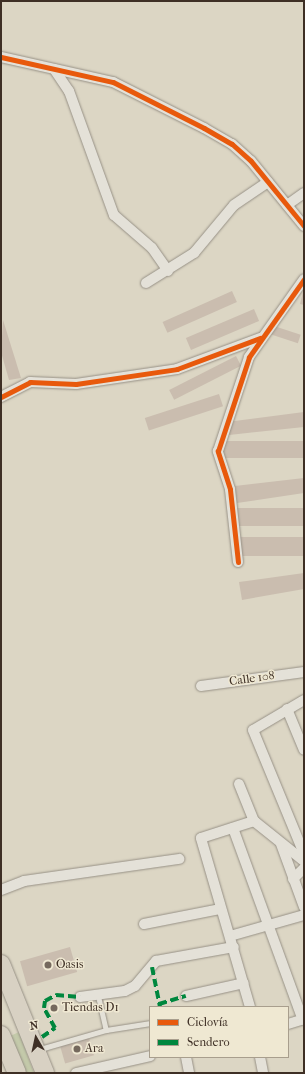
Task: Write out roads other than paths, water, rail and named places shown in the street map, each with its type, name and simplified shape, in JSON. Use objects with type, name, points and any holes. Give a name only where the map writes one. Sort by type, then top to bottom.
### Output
[{"type":"highway","points":[[1,964],[45,1073]]},
{"type":"highway","points":[[1,1035],[17,1073]]},
{"type":"street","points":[[1,57],[113,82],[204,128],[232,144],[268,182],[304,226]]},
{"type":"street","points":[[54,69],[69,91],[114,214],[152,248],[168,271]]},
{"type":"street","points":[[146,283],[168,271],[194,253],[234,205],[268,182]]},
{"type":"street","points":[[287,205],[304,193]]},
{"type":"street","points":[[238,562],[230,489],[218,451],[236,389],[260,338],[303,283]]},
{"type":"street","points":[[1,397],[30,382],[110,381],[177,369],[260,338]]},
{"type":"street","name":"Calle 108","points":[[201,686],[304,672]]},
{"type":"street","points":[[304,700],[255,726],[253,734],[304,854]]},
{"type":"street","points":[[287,709],[304,750]]},
{"type":"street","points":[[239,784],[254,821],[280,844],[304,861]]},
{"type":"street","points":[[250,1006],[234,947],[220,909],[201,838],[254,821]]},
{"type":"street","points":[[233,828],[270,925],[303,1020],[289,1024]]},
{"type":"street","points":[[280,844],[304,907]]},
{"type":"street","points":[[1,890],[24,881],[179,859]]},
{"type":"street","points":[[293,879],[304,868]]},
{"type":"street","points":[[144,924],[220,909]]},
{"type":"street","points":[[230,936],[304,915]]},
{"type":"street","points":[[80,997],[98,996],[135,986],[156,961],[234,947]]},
{"type":"street","points":[[186,996],[244,982]]},
{"type":"street","points":[[76,1073],[112,1069],[149,1056]]},
{"type":"street","points":[[186,1058],[189,1073]]},
{"type":"street","points":[[260,1058],[263,1073]]},
{"type":"lane","points":[[98,996],[106,1030]]},
{"type":"lane","points":[[37,1050],[106,1030],[149,1023]]},
{"type":"place","name":"Oasis","points":[[48,965]]},
{"type":"place","name":"Tiendas D1","points":[[54,1008]]},
{"type":"place","name":"Ara","points":[[77,1049]]}]
